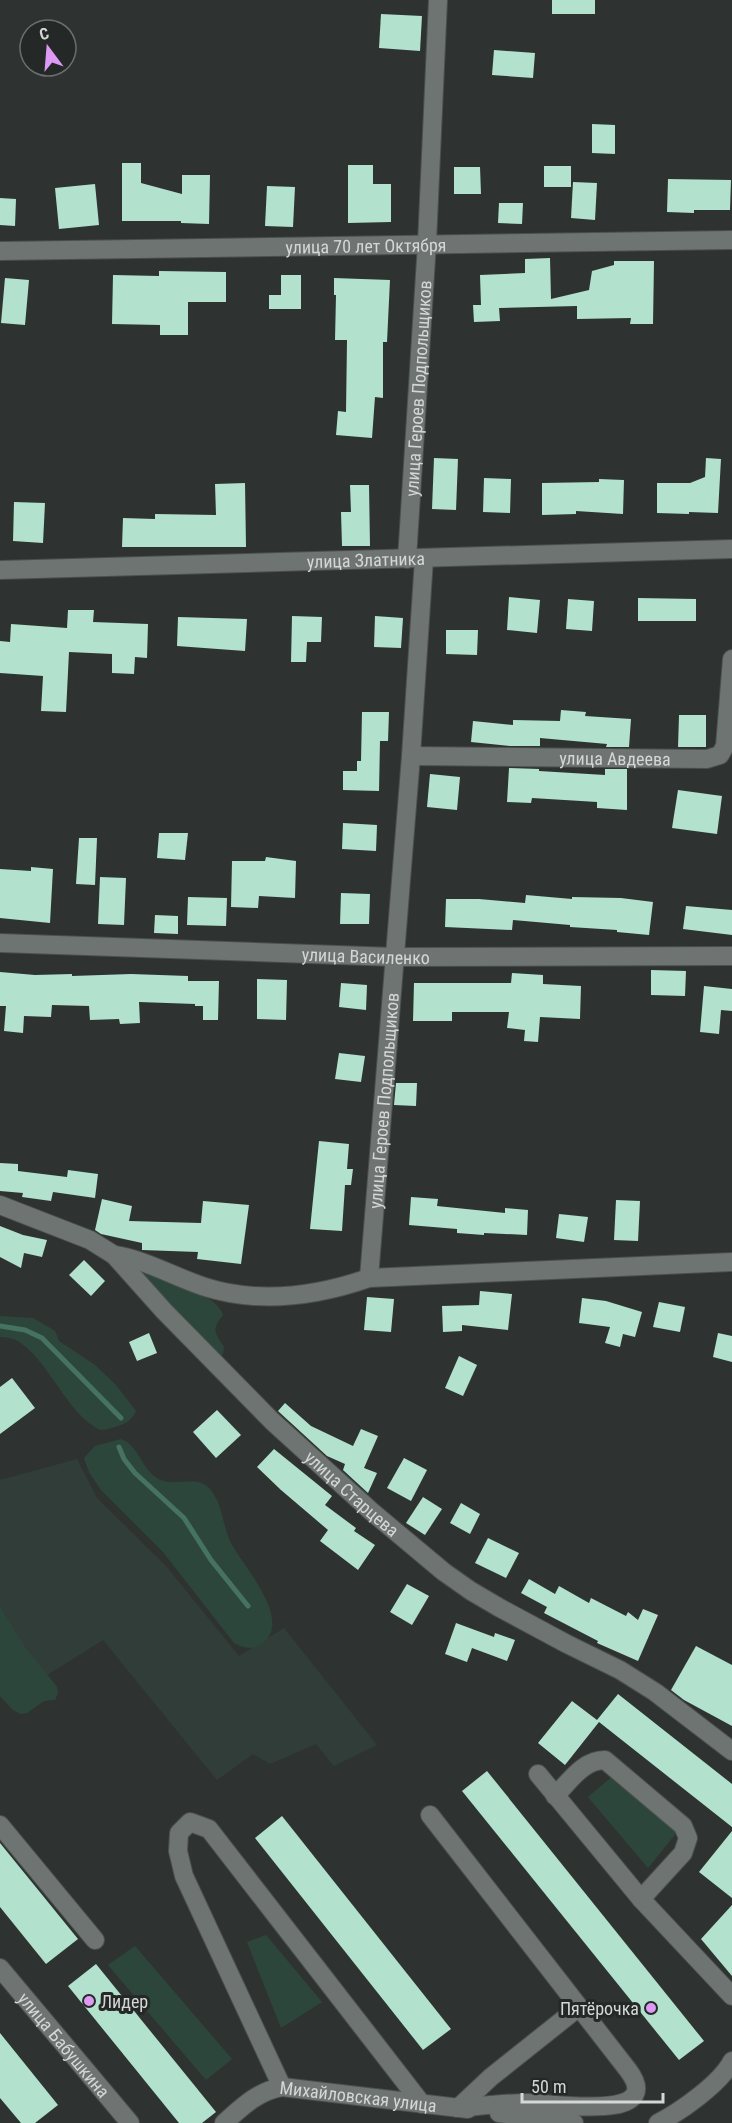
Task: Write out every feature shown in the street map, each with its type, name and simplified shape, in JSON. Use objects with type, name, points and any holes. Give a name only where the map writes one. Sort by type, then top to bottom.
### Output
[{"type":"street","name":"улица Героев Подпольщиков","points":[[369,1278],[411,756],[427,243],[438,0]]},
{"type":"street","name":"улица 70 лет Октября","points":[[0,251],[732,240]]},
{"type":"street","name":"улица Златника","points":[[0,570],[732,549]]},
{"type":"street","name":"улица Авдеева","points":[[411,756],[707,759],[720,755],[725,746],[732,659]]},
{"type":"street","name":"улица Василенко","points":[[0,943],[394,957],[732,956]]},
{"type":"street","name":"улица Старцева","points":[[0,1205],[90,1239],[114,1256],[272,1421],[370,1511],[444,1572],[471,1591],[510,1613],[638,1681],[732,1751]]},
{"type":"street","points":[[114,1256],[140,1260],[210,1288],[244,1294],[285,1296],[336,1288],[369,1278],[732,1262]]},
{"type":"street","points":[[555,1796],[583,1767],[594,1760],[605,1760],[683,1826],[688,1838],[682,1853],[641,1899]]},
{"type":"street","points":[[538,1774],[641,1899],[732,1996]]},
{"type":"street","points":[[430,1815],[634,2078],[637,2087],[636,2095],[630,2101],[622,2105],[603,2108],[530,2103],[458,2108]]},
{"type":"street","points":[[282,2087],[184,1876],[178,1851],[179,1833],[190,1822],[209,1829],[422,2104]]},
{"type":"street","points":[[0,1825],[95,1940]]},
{"type":"street","name":"улица Бабушкина","points":[[0,1968],[130,2123]]},
{"type":"street","points":[[458,2108],[491,2076],[579,2007]]},
{"type":"street","points":[[658,2123],[687,2106],[731,2065]]},
{"type":"street","name":"Михайловская улица","points":[[224,2123],[256,2096],[268,2089],[282,2087],[574,2123]]},
{"type":"shaded area","points":[[77,1459],[97,1498],[166,1566],[239,1656],[284,1628],[377,1745],[334,1766],[316,1744],[270,1764],[253,1754],[217,1780],[103,1640],[41,1679],[0,1621],[0,1480]]},
{"type":"green space","points":[[149,1272],[191,1289],[212,1301],[219,1308],[223,1315],[217,1324],[216,1331],[224,1347],[223,1354],[219,1355],[149,1287],[145,1273]]},
{"type":"green space","points":[[0,1316],[33,1318],[55,1331],[59,1341],[95,1365],[115,1384],[136,1411],[132,1417],[122,1425],[103,1430],[89,1423],[79,1414],[46,1369],[28,1349],[16,1340],[0,1337]]},
{"type":"green space","points":[[121,1439],[132,1447],[147,1469],[157,1478],[169,1482],[197,1482],[209,1488],[214,1494],[231,1543],[254,1578],[269,1607],[272,1620],[271,1633],[263,1643],[248,1648],[234,1643],[163,1552],[101,1490],[89,1472],[84,1458],[95,1446]]},
{"type":"green space","points":[[0,1607],[25,1647],[57,1687],[58,1693],[55,1700],[44,1701],[27,1713],[21,1714],[13,1710],[0,1696]]},
{"type":"green space","points":[[614,1775],[678,1831],[648,1868],[588,1797]]},
{"type":"green space","points":[[266,1935],[322,2002],[281,2028],[247,1942]]},
{"type":"green space","points":[[135,1946],[232,2059],[206,2080],[108,1965]]},
{"type":"building","points":[[552,0],[595,0],[595,14],[552,14]]},
{"type":"building","points":[[381,14],[422,16],[420,51],[379,48]]},
{"type":"building","points":[[494,50],[535,53],[533,78],[492,75]]},
{"type":"building","points":[[592,124],[615,125],[615,154],[592,153]]},
{"type":"building","points":[[122,163],[141,163],[141,183],[182,194],[182,175],[210,175],[209,224],[181,223],[181,221],[122,221]]},
{"type":"building","points":[[348,165],[373,165],[373,184],[391,184],[391,222],[348,223]]},
{"type":"building","points":[[544,166],[571,166],[571,187],[544,187]]},
{"type":"building","points":[[454,167],[480,167],[481,194],[454,194]]},
{"type":"building","points":[[668,179],[731,180],[730,210],[694,210],[694,213],[667,212]]},
{"type":"building","points":[[573,182],[597,183],[595,220],[571,218]]},
{"type":"building","points":[[95,184],[99,225],[59,229],[55,188]]},
{"type":"building","points":[[267,186],[295,187],[293,227],[265,226]]},
{"type":"building","points":[[0,198],[16,199],[15,226],[0,225]]},
{"type":"building","points":[[499,203],[523,203],[522,224],[498,223]]},
{"type":"building","points":[[550,258],[551,299],[589,290],[592,271],[614,265],[614,261],[654,261],[653,324],[630,324],[631,318],[577,319],[577,306],[499,308],[500,321],[474,322],[473,305],[481,305],[480,275],[525,273],[525,259]]},
{"type":"building","points":[[159,271],[226,272],[226,302],[188,302],[188,335],[160,335],[160,325],[112,324],[113,275],[159,276]]},
{"type":"building","points":[[281,275],[301,275],[301,309],[269,309],[269,295],[281,295]]},
{"type":"building","points":[[5,278],[29,280],[25,325],[1,323]]},
{"type":"building","points":[[334,278],[390,280],[387,342],[383,342],[383,398],[375,397],[372,438],[336,435],[338,411],[346,412],[347,340],[335,340]]},
{"type":"building","points":[[434,458],[458,459],[456,510],[432,509]]},
{"type":"building","points":[[706,458],[721,459],[718,513],[657,513],[657,483],[690,483],[705,477]]},
{"type":"building","points":[[484,478],[511,479],[510,513],[483,512]]},
{"type":"building","points":[[599,479],[624,480],[623,514],[576,511],[576,514],[542,515],[542,483],[599,482]]},
{"type":"building","points":[[245,483],[246,547],[122,547],[123,518],[155,519],[155,514],[216,515],[215,484]]},
{"type":"building","points":[[350,485],[369,485],[370,546],[342,546],[341,512],[351,512]]},
{"type":"building","points":[[14,502],[45,503],[43,543],[13,541]]},
{"type":"building","points":[[509,597],[540,600],[537,633],[507,630]]},
{"type":"building","points":[[638,598],[696,599],[696,621],[638,621]]},
{"type":"building","points":[[568,599],[594,601],[592,631],[566,629]]},
{"type":"building","points":[[68,610],[94,610],[93,622],[148,624],[147,658],[135,657],[134,674],[112,673],[112,654],[69,652],[66,712],[41,711],[43,676],[0,673],[0,641],[10,642],[11,624],[67,628]]},
{"type":"building","points":[[292,616],[322,617],[321,642],[307,642],[306,662],[291,662]]},
{"type":"building","points":[[375,616],[403,618],[401,648],[374,647]]},
{"type":"building","points":[[178,617],[247,619],[245,651],[177,646]]},
{"type":"building","points":[[446,630],[478,630],[477,655],[446,654]]},
{"type":"building","points":[[561,710],[586,712],[585,716],[631,719],[629,747],[606,747],[607,744],[540,738],[540,746],[471,742],[473,721],[513,725],[513,720],[560,721]]},
{"type":"building","points":[[362,712],[389,712],[388,741],[380,741],[379,791],[343,790],[343,771],[357,771],[357,761],[361,761]]},
{"type":"building","points":[[679,715],[706,715],[706,747],[678,747]]},
{"type":"building","points":[[509,768],[605,775],[605,769],[627,769],[627,810],[597,808],[597,802],[532,798],[531,803],[507,802]]},
{"type":"building","points":[[430,774],[460,777],[457,810],[427,807]]},
{"type":"building","points":[[678,790],[722,796],[717,834],[672,828]]},
{"type":"building","points":[[343,823],[377,825],[376,851],[342,849]]},
{"type":"building","points":[[159,833],[188,833],[185,860],[157,858]]},
{"type":"building","points":[[79,838],[97,838],[95,885],[76,884]]},
{"type":"building","points":[[266,857],[296,861],[295,898],[259,896],[258,908],[231,907],[232,861],[265,861]]},
{"type":"building","points":[[31,867],[53,869],[50,923],[0,918],[0,869],[31,871]]},
{"type":"building","points":[[100,877],[126,878],[124,925],[98,924]]},
{"type":"building","points":[[341,893],[370,894],[369,924],[340,924]]},
{"type":"building","points":[[526,895],[572,899],[572,897],[621,898],[653,902],[649,935],[513,920],[512,930],[445,927],[446,899],[525,903]]},
{"type":"building","points":[[188,897],[227,898],[226,926],[187,925]]},
{"type":"building","points":[[686,906],[732,910],[732,935],[683,929]]},
{"type":"building","points":[[155,915],[178,916],[178,934],[154,933]]},
{"type":"building","points":[[651,970],[686,971],[685,996],[651,995]]},
{"type":"building","points":[[0,972],[35,975],[72,974],[72,976],[131,974],[188,976],[188,981],[219,981],[218,1020],[203,1020],[203,1006],[195,1006],[195,1004],[139,1002],[140,1023],[120,1024],[119,1019],[90,1020],[89,1006],[52,1005],[51,1017],[24,1016],[23,1033],[4,1031],[6,1006],[0,1006]]},
{"type":"building","points":[[512,973],[543,975],[543,984],[581,986],[580,1019],[540,1017],[538,1042],[524,1041],[525,1030],[507,1028],[509,1012],[452,1012],[452,1021],[413,1021],[414,983],[511,983]]},
{"type":"building","points":[[257,979],[287,980],[286,1020],[257,1019]]},
{"type":"building","points":[[341,983],[367,985],[366,1010],[339,1007]]},
{"type":"building","points":[[704,986],[732,989],[732,1011],[721,1010],[719,1034],[700,1032]]},
{"type":"building","points":[[339,1053],[365,1056],[361,1082],[335,1079]]},
{"type":"building","points":[[396,1083],[417,1083],[416,1106],[394,1105]]},
{"type":"building","points":[[319,1141],[349,1144],[347,1169],[353,1169],[351,1185],[345,1185],[342,1231],[310,1229]]},
{"type":"building","points":[[0,1163],[18,1164],[18,1171],[67,1177],[68,1170],[98,1174],[95,1198],[53,1192],[51,1201],[22,1197],[23,1193],[0,1191]]},
{"type":"building","points":[[411,1197],[438,1199],[437,1206],[505,1213],[505,1208],[528,1210],[527,1235],[457,1233],[457,1229],[409,1225]]},
{"type":"building","points":[[102,1199],[132,1206],[129,1221],[201,1223],[203,1201],[249,1205],[241,1264],[197,1259],[198,1252],[142,1250],[142,1243],[101,1234],[95,1230]]},
{"type":"building","points":[[616,1200],[640,1201],[638,1241],[614,1240]]},
{"type":"building","points":[[559,1214],[588,1217],[584,1242],[556,1238]]},
{"type":"building","points":[[0,1226],[23,1235],[47,1240],[42,1257],[24,1253],[21,1268],[0,1257]]},
{"type":"building","points":[[84,1260],[105,1281],[91,1296],[69,1275]]},
{"type":"building","points":[[480,1291],[512,1294],[508,1330],[462,1325],[462,1331],[443,1332],[442,1306],[479,1305]]},
{"type":"building","points":[[367,1297],[394,1299],[391,1332],[364,1330]]},
{"type":"building","points":[[582,1298],[606,1301],[642,1312],[635,1337],[623,1334],[620,1347],[605,1343],[610,1327],[579,1323]]},
{"type":"building","points":[[659,1302],[685,1307],[680,1332],[653,1327]]},
{"type":"building","points":[[149,1333],[157,1353],[137,1361],[129,1342]]},
{"type":"building","points":[[718,1333],[732,1336],[732,1362],[713,1357]]},
{"type":"building","points":[[459,1356],[477,1365],[463,1396],[445,1388]]},
{"type":"building","points":[[12,1378],[35,1408],[0,1434],[0,1387]]},
{"type":"building","points":[[285,1403],[311,1426],[353,1446],[361,1429],[378,1436],[364,1468],[377,1473],[368,1493],[343,1470],[345,1464],[327,1456],[278,1411]]},
{"type":"building","points":[[217,1410],[241,1435],[216,1458],[193,1432]]},
{"type":"building","points":[[274,1449],[332,1496],[325,1505],[356,1528],[354,1531],[375,1545],[358,1570],[320,1541],[328,1530],[257,1467]]},
{"type":"building","points":[[404,1458],[427,1470],[411,1501],[387,1488]]},
{"type":"building","points":[[423,1497],[442,1509],[425,1535],[406,1523]]},
{"type":"building","points":[[461,1503],[480,1514],[470,1534],[450,1523]]},
{"type":"building","points":[[488,1538],[519,1553],[506,1578],[475,1563]]},
{"type":"building","points":[[529,1579],[555,1594],[559,1586],[589,1603],[591,1598],[626,1616],[628,1612],[638,1620],[643,1609],[658,1615],[638,1661],[597,1643],[598,1641],[544,1613],[547,1607],[521,1593]]},
{"type":"building","points":[[407,1584],[429,1596],[412,1625],[390,1612]]},
{"type":"building","points":[[456,1623],[494,1637],[495,1633],[515,1640],[507,1661],[472,1648],[467,1662],[445,1654]]},
{"type":"building","points":[[696,1646],[732,1665],[732,1726],[684,1700],[671,1690]]},
{"type":"building","points":[[618,1694],[732,1784],[732,1827],[599,1722],[565,1765],[538,1743],[572,1701],[597,1720]]},
{"type":"building","points":[[487,1771],[704,2041],[679,2060],[462,1791]]},
{"type":"building","points":[[282,1816],[451,2029],[423,2050],[255,1838]]},
{"type":"building","points":[[732,1831],[732,1898],[699,1872]]},
{"type":"building","points":[[0,1843],[78,1939],[46,1964],[0,1907]]},
{"type":"building","points":[[732,1905],[732,1976],[701,1939]]},
{"type":"building","points":[[96,1964],[216,2112],[202,2123],[179,2123],[68,1986]]},
{"type":"building","points":[[0,2033],[58,2105],[35,2123],[21,2123],[0,2098]]},
{"type":"waterway","points":[[0,1326],[25,1330],[42,1338],[121,1418]]},
{"type":"waterway","points":[[119,1447],[124,1459],[135,1473],[184,1518],[211,1560],[248,1606]]},
{"type":"place","name":"Лидер","points":[[89,2001]]},
{"type":"place","name":"Пятёрочка","points":[[651,2008]]}]
